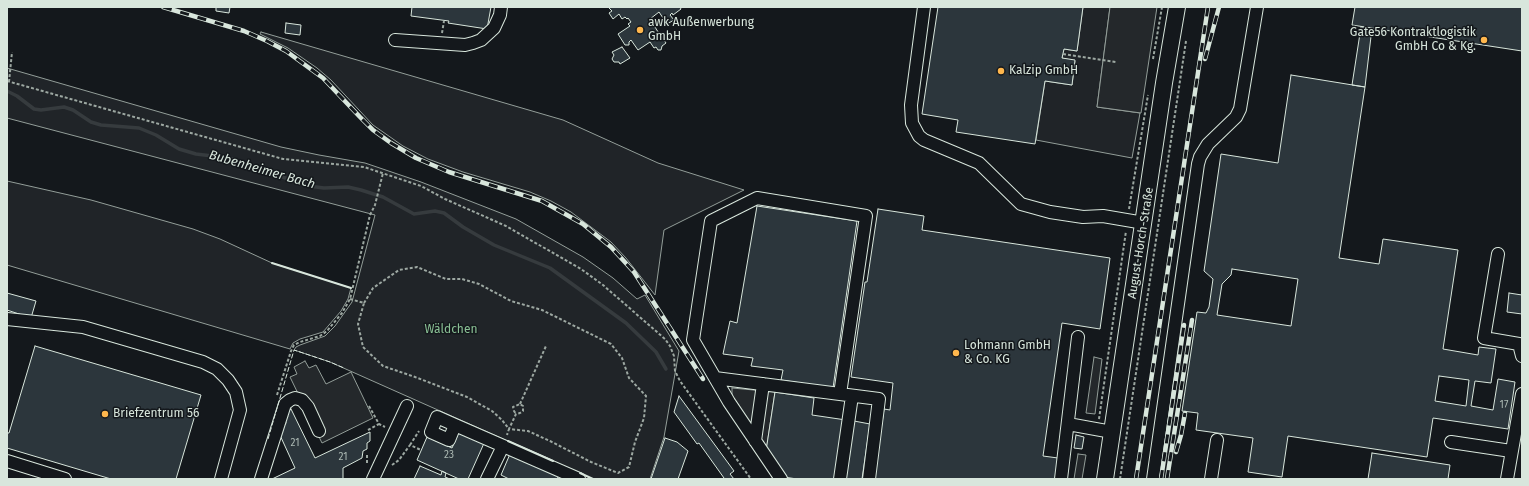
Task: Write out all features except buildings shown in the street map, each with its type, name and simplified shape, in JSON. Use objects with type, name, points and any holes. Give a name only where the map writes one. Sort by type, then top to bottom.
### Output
[{"type":"main road","name":"August-Horch-Straße","points":[[1105,479],[1105,431],[1144,223],[1177,7]]},
{"type":"lane","points":[[395,40],[465,45],[473,43],[481,40],[494,28],[498,20],[501,7]]},
{"type":"lane","points":[[924,7],[911,105],[912,123],[919,136],[924,140],[979,163],[1021,204],[1050,212],[1083,217],[1103,216],[1144,223]]},
{"type":"lane","points":[[1153,479],[1198,164],[1208,144],[1236,117],[1240,109],[1257,7]]},
{"type":"lane","points":[[781,479],[729,402],[693,340],[711,221],[757,198],[866,216],[840,394]]},
{"type":"lane","points":[[1498,254],[1484,338],[1519,344],[1522,356]]},
{"type":"lane","points":[[7,319],[83,327],[203,362],[217,369],[228,380],[236,392],[240,410],[221,479]]},
{"type":"lane","points":[[1061,479],[1078,337]]},
{"type":"lane","points":[[715,378],[879,399],[869,479]]},
{"type":"lane","points":[[755,440],[763,384]]},
{"type":"lane","points":[[1507,479],[1522,394]]},
{"type":"lane","points":[[840,479],[852,396]]},
{"type":"lane","points":[[261,479],[285,404],[295,398],[302,400],[308,407],[319,431]]},
{"type":"lane","points":[[372,479],[407,406]]},
{"type":"lane","points":[[1068,424],[1105,431]]},
{"type":"lane","points":[[456,425],[564,476],[579,479]]},
{"type":"lane","points":[[1211,479],[1216,440]]},
{"type":"lane","points":[[1451,442],[1511,451]]},
{"type":"lane","points":[[487,479],[503,446]]},
{"type":"lane","points":[[7,462],[65,479]]},
{"type":"path","points":[[1153,61],[1162,7]]},
{"type":"path","points":[[1120,479],[1187,36]]},
{"type":"path","points":[[12,52],[8,82],[283,159],[364,167],[383,173],[421,186],[445,199],[506,226],[581,268],[603,285],[670,346],[674,356],[675,371],[680,381],[751,479]]},
{"type":"path","points":[[1063,54],[1116,62]]},
{"type":"path","points":[[1105,431],[1128,220],[1148,92]]},
{"type":"path","points":[[342,313],[350,299],[370,215],[375,205],[383,173]]},
{"type":"path","points":[[417,267],[446,279],[462,279],[479,284],[511,301],[542,310],[611,344],[622,358],[629,378],[646,396],[644,418],[635,442],[629,467],[618,473],[591,462],[550,440],[528,431],[509,429],[492,411],[467,397],[415,376],[383,366],[363,347],[358,324],[364,303],[373,288],[399,270],[417,267]]},
{"type":"path","points":[[350,299],[364,303]]},
{"type":"path","points":[[516,414],[513,407],[520,404],[546,346]]},
{"type":"path","points":[[503,446],[516,414],[523,411],[523,406],[520,404]]},
{"type":"path","points":[[369,406],[379,424],[395,431]]},
{"type":"path","points":[[368,430],[379,424]]},
{"type":"path","points":[[386,470],[399,460],[421,428]]},
{"type":"path","points":[[410,445],[421,450]]},
{"type":"path","points":[[365,468],[367,454]]},
{"type":"green space","points":[[1083,7],[1110,7],[1097,107],[1140,113],[1132,158],[1036,140],[1045,81],[1072,85],[1075,61],[1062,58],[1064,49],[1077,51]]},
{"type":"green space","points":[[261,32],[563,120],[658,163],[744,190],[664,230],[655,295],[626,258],[611,242],[571,212],[530,192],[463,172],[428,159],[403,146],[373,125],[331,80],[317,68],[288,48],[260,34]]},
{"type":"green space","name":"Wäldchen","points":[[7,68],[281,147],[365,163],[421,182],[516,219],[583,257],[613,278],[637,299],[645,295],[679,351],[664,437],[650,479],[593,479],[330,362],[294,350],[300,345],[325,336],[335,326],[352,302],[375,215],[7,118]]},
{"type":"green space","points":[[7,181],[91,200],[193,229],[220,239],[272,263],[351,288],[348,299],[341,311],[323,332],[300,339],[293,343],[290,349],[7,265]]},
{"type":"shaded area","points":[[1110,7],[1157,7],[1141,113],[1097,107]]},
{"type":"shaded area","points":[[1094,357],[1102,359],[1095,414],[1086,413]]},
{"type":"shaded area","points":[[305,361],[309,368],[316,365],[326,384],[351,372],[373,418],[322,443],[290,377],[297,374],[294,367]]},
{"type":"shaded area","points":[[732,388],[775,392],[766,451],[732,400]]},
{"type":"shaded area","points":[[1078,454],[1086,455],[1082,479],[1074,479]]},
{"type":"waterway","name":"Bubenheimer Bach","points":[[7,91],[17,96],[34,109],[41,110],[64,107],[73,110],[91,122],[101,125],[139,128],[156,135],[179,149],[196,154],[229,158],[308,186],[324,188],[348,187],[361,190],[383,197],[414,214],[435,211],[444,213],[463,227],[494,245],[550,268],[626,323],[656,352],[666,369]]},
{"type":"railway","points":[[163,7],[244,31],[286,51],[323,78],[373,130],[416,158],[449,172],[542,201],[583,224],[611,247],[634,272],[703,379]]},
{"type":"railway","points":[[1136,479],[1208,7]]},
{"type":"railway","points":[[1205,59],[1219,7]]},
{"type":"railway","points":[[1167,479],[1192,320]]},
{"type":"railway","points":[[1161,479],[1184,325]]},
{"type":"railway","points":[[1176,452],[1185,413]]},
{"type":"fence","points":[[268,439],[294,350],[344,368]]},
{"type":"wall","points":[[272,263],[351,288]]},
{"type":"wall","points":[[508,441],[553,461]]},
{"type":"wall","points":[[580,473],[593,479]]},
{"type":"place","name":"awk Außenwerbung GmbH","points":[[640,30]]},
{"type":"place","name":"Gate56 Kontraktlogistik GmbH Co & Kg.","points":[[1484,40]]},
{"type":"place","name":"Kalzip GmbH","points":[[1001,71]]},
{"type":"place","name":"Lohmann GmbH & Co. KG","points":[[956,353]]},
{"type":"place","name":"Briefzentrum 56","points":[[105,414]]}]
